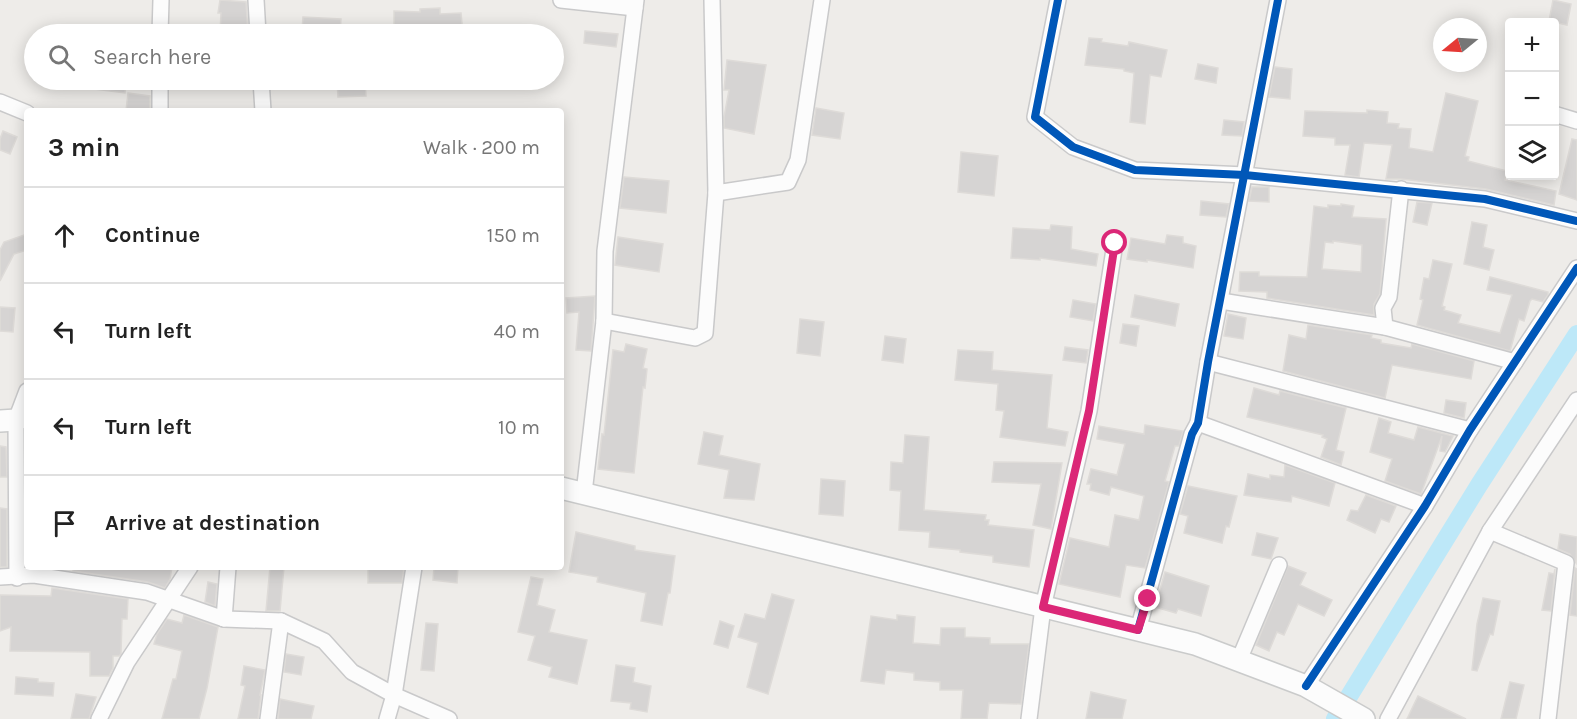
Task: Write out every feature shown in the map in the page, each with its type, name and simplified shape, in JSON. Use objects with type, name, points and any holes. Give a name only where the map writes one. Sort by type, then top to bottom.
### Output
[{"type":"main road","points":[[564,489],[1195,644],[1308,687],[1364,719]]},
{"type":"street","points":[[160,24],[161,0]]},
{"type":"street","points":[[256,0],[257,24]]},
{"type":"street","points":[[561,0],[635,4],[605,251],[604,321],[584,494]]},
{"type":"street","points":[[604,321],[695,338],[705,333],[716,193],[712,0]]},
{"type":"street","points":[[716,193],[788,182],[798,160],[822,0]]},
{"type":"street","points":[[1058,0],[1035,117],[1073,147],[1135,170],[1245,175],[1401,189],[1485,199],[1577,221]]},
{"type":"street","points":[[1138,630],[1192,434],[1198,423],[1278,0]]},
{"type":"street","points":[[160,90],[160,108]]},
{"type":"street","points":[[262,90],[264,108]]},
{"type":"street","points":[[0,102],[24,112]]},
{"type":"street","points":[[1559,116],[1577,122]]},
{"type":"street","points":[[1384,327],[1383,308],[1389,297],[1401,189]]},
{"type":"street","points":[[1029,719],[1043,607],[1089,411],[1115,243]]},
{"type":"street","points":[[1308,687],[1425,506],[1470,430],[1577,268]]},
{"type":"street","points":[[1221,301],[1384,327],[1515,362]]},
{"type":"street","points":[[1208,362],[1470,430]]},
{"type":"street","points":[[16,578],[14,419],[24,397]]},
{"type":"street","points":[[1388,719],[1490,531],[1577,400]]},
{"type":"street","points":[[1198,423],[1425,506]]},
{"type":"street","points":[[1490,531],[1572,564],[1548,719]]},
{"type":"street","points":[[1239,660],[1279,565]]},
{"type":"street","points":[[99,719],[127,662],[188,570]]},
{"type":"street","points":[[224,619],[228,570]]},
{"type":"street","points":[[387,719],[394,695],[414,570]]},
{"type":"street","points":[[0,577],[16,578],[34,575],[147,592],[224,619],[281,621],[324,641],[352,672],[394,695],[449,719]]},
{"type":"street","points":[[268,719],[281,621]]},
{"type":"building","points":[[220,0],[246,2],[247,24],[220,24],[221,13],[218,13]]},
{"type":"building","points":[[1553,0],[1571,4],[1567,25],[1559,23],[1559,18],[1550,18]]},
{"type":"building","points":[[440,8],[440,14],[461,13],[462,24],[394,24],[394,11],[420,12],[420,9]]},
{"type":"building","points":[[303,17],[341,19],[341,24],[302,24]]},
{"type":"building","points":[[585,31],[618,34],[616,47],[584,43]]},
{"type":"building","points":[[1089,38],[1128,46],[1129,42],[1167,50],[1161,77],[1150,75],[1145,124],[1130,122],[1134,73],[1124,71],[1124,69],[1085,65]]},
{"type":"building","points":[[727,60],[766,65],[754,134],[724,128],[729,90],[724,90]]},
{"type":"building","points":[[1198,64],[1218,68],[1216,83],[1195,79]]},
{"type":"building","points":[[1275,67],[1292,69],[1290,99],[1269,97]]},
{"type":"building","points":[[102,90],[125,90],[125,93]]},
{"type":"building","points":[[338,90],[366,90],[366,96],[338,97]]},
{"type":"building","points":[[128,93],[150,96],[150,108],[126,108]]},
{"type":"building","points":[[1446,93],[1478,101],[1465,156],[1469,157],[1468,161],[1505,170],[1505,180],[1556,191],[1554,205],[1486,189],[1386,179],[1392,145],[1364,143],[1359,177],[1345,175],[1350,145],[1335,145],[1335,138],[1303,136],[1305,111],[1388,112],[1387,123],[1399,124],[1398,128],[1411,129],[1409,148],[1433,152]]},
{"type":"building","points":[[816,108],[844,113],[840,139],[812,135]]},
{"type":"building","points":[[1224,120],[1244,122],[1242,136],[1222,135]]},
{"type":"building","points":[[3,131],[17,137],[10,154],[0,150]]},
{"type":"building","points":[[1572,139],[1577,140],[1577,200],[1559,194]]},
{"type":"building","points":[[961,152],[998,156],[994,196],[958,192]]},
{"type":"building","points":[[624,177],[669,181],[666,213],[620,208]]},
{"type":"building","points":[[1252,187],[1269,187],[1269,202],[1249,201]]},
{"type":"building","points":[[1201,201],[1229,204],[1226,217],[1200,215]]},
{"type":"building","points":[[1417,202],[1432,203],[1427,225],[1413,222]]},
{"type":"building","points":[[1341,204],[1354,206],[1352,217],[1386,219],[1380,294],[1374,304],[1374,315],[1267,298],[1267,292],[1239,291],[1240,272],[1259,272],[1259,276],[1307,277],[1314,206],[1328,208],[1328,205],[1341,206]],"holes":[[[1325,242],[1362,245],[1361,272],[1322,269]]]},
{"type":"building","points":[[1472,222],[1487,225],[1483,247],[1494,250],[1489,270],[1464,264]]},
{"type":"building","points":[[1051,225],[1072,227],[1071,249],[1098,254],[1096,266],[1040,258],[1040,260],[1011,258],[1013,228],[1050,230]]},
{"type":"building","points":[[24,235],[24,251],[14,254],[0,281],[0,250],[4,242]]},
{"type":"building","points":[[1167,235],[1183,237],[1183,243],[1196,246],[1193,268],[1127,259],[1131,238],[1165,244]]},
{"type":"building","points":[[618,237],[663,244],[659,272],[615,265]]},
{"type":"building","points":[[1433,260],[1452,264],[1442,306],[1445,307],[1444,310],[1461,315],[1458,323],[1500,333],[1512,295],[1487,290],[1490,277],[1548,292],[1548,295],[1543,302],[1532,299],[1530,301],[1524,321],[1519,319],[1510,351],[1417,325],[1423,300],[1420,299],[1424,278],[1429,279]]},
{"type":"building","points":[[1135,295],[1179,304],[1175,326],[1131,317]]},
{"type":"building","points":[[595,296],[591,351],[576,350],[579,312],[567,313],[566,298]]},
{"type":"building","points":[[1073,300],[1096,304],[1093,321],[1070,317]]},
{"type":"building","points":[[0,307],[15,308],[13,332],[0,331]]},
{"type":"building","points":[[1228,314],[1246,318],[1243,339],[1224,336]]},
{"type":"building","points":[[800,319],[824,322],[820,356],[797,353]]},
{"type":"building","points":[[1123,324],[1139,326],[1136,346],[1120,343]]},
{"type":"building","points":[[1308,325],[1372,335],[1371,338],[1381,340],[1381,343],[1411,348],[1412,344],[1474,361],[1471,379],[1392,365],[1385,398],[1283,371],[1289,335],[1306,339]]},
{"type":"building","points":[[885,336],[906,339],[903,363],[882,360]]},
{"type":"building","points":[[626,344],[647,349],[643,368],[647,369],[634,473],[598,469],[613,350],[624,352]]},
{"type":"building","points":[[1065,347],[1088,350],[1086,363],[1063,360]]},
{"type":"building","points":[[958,350],[993,352],[992,370],[1052,375],[1047,428],[1068,432],[1065,446],[1000,437],[1004,411],[996,410],[998,384],[955,380]]},
{"type":"building","points":[[1254,388],[1279,395],[1280,391],[1346,408],[1336,450],[1344,452],[1341,465],[1321,457],[1327,439],[1322,437],[1323,435],[1247,417]]},
{"type":"building","points":[[1446,400],[1466,403],[1464,418],[1444,413]]},
{"type":"building","points":[[1379,418],[1391,422],[1388,433],[1414,440],[1418,427],[1453,436],[1445,452],[1440,451],[1442,436],[1421,494],[1385,481],[1392,459],[1370,452]]},
{"type":"building","points":[[1145,425],[1183,431],[1179,446],[1175,446],[1165,481],[1169,482],[1145,568],[1126,565],[1120,597],[1059,584],[1070,538],[1109,547],[1115,515],[1139,520],[1144,496],[1111,487],[1109,495],[1090,490],[1091,484],[1087,484],[1091,469],[1117,475],[1125,444],[1097,439],[1099,426],[1144,434]]},
{"type":"building","points":[[704,432],[723,436],[719,455],[760,464],[754,500],[724,498],[729,470],[698,464]]},
{"type":"building","points":[[905,435],[929,437],[924,510],[986,515],[985,520],[989,520],[988,525],[1034,530],[1029,567],[993,562],[993,556],[929,547],[930,532],[899,530],[901,491],[890,490],[891,462],[903,463]]},
{"type":"building","points":[[0,446],[6,447],[7,477],[0,477]]},
{"type":"building","points":[[994,462],[1062,463],[1051,529],[1033,525],[1041,484],[992,482]]},
{"type":"building","points":[[1285,465],[1335,483],[1329,506],[1292,496],[1291,502],[1244,495],[1248,474],[1270,479],[1270,475],[1284,477]]},
{"type":"building","points":[[821,479],[845,481],[843,516],[819,514]]},
{"type":"building","points":[[1188,486],[1237,496],[1229,527],[1226,526],[1222,543],[1184,533],[1188,516],[1180,514]]},
{"type":"building","points":[[1366,495],[1396,506],[1389,522],[1381,519],[1375,533],[1347,520],[1351,510],[1358,511]]},
{"type":"building","points":[[0,508],[7,509],[7,567],[0,567]]},
{"type":"building","points":[[576,532],[635,546],[635,550],[675,556],[670,593],[668,593],[662,625],[641,621],[646,593],[597,582],[598,577],[569,572]]},
{"type":"building","points":[[1257,533],[1278,538],[1271,559],[1252,555]]},
{"type":"building","points":[[1560,534],[1577,537],[1576,563],[1570,554],[1558,549]]},
{"type":"building","points":[[1288,566],[1306,573],[1300,585],[1332,600],[1324,616],[1298,604],[1284,635],[1277,632],[1269,651],[1256,645]]},
{"type":"building","points":[[1575,568],[1577,569],[1577,616],[1570,615]]},
{"type":"building","points":[[1555,569],[1551,611],[1542,610],[1549,573],[1554,574]]},
{"type":"building","points":[[172,570],[165,588],[148,582],[73,571]]},
{"type":"building","points":[[270,570],[284,570],[280,611],[266,611]]},
{"type":"building","points":[[368,570],[404,570],[402,583],[368,583]]},
{"type":"building","points":[[434,570],[458,570],[457,583],[433,580]]},
{"type":"building","points":[[1165,572],[1209,586],[1201,616],[1178,609],[1176,613],[1155,607]]},
{"type":"building","points":[[531,577],[543,579],[537,605],[555,610],[549,632],[587,640],[577,684],[549,677],[552,667],[528,660],[535,636],[518,632]]},
{"type":"building","points":[[208,582],[217,584],[215,606],[205,602]]},
{"type":"building","points":[[52,588],[128,599],[127,619],[122,619],[121,654],[113,656],[113,668],[109,676],[90,676],[90,652],[10,651],[11,627],[0,631],[0,595],[51,596]]},
{"type":"building","points":[[772,594],[794,600],[768,694],[747,687],[758,643],[738,637],[745,614],[765,619]]},
{"type":"building","points":[[1483,598],[1500,601],[1493,635],[1490,634],[1477,671],[1472,670],[1477,624]]},
{"type":"building","points":[[184,615],[218,627],[207,688],[199,719],[162,719],[173,679],[176,679],[182,651],[154,644],[157,634],[167,619],[182,623]]},
{"type":"building","points":[[897,615],[915,617],[913,643],[940,645],[941,628],[965,628],[965,637],[990,638],[990,644],[1029,644],[1021,704],[989,703],[987,719],[961,719],[963,690],[940,690],[940,682],[914,680],[914,673],[886,670],[884,684],[861,681],[871,616],[897,620]]},
{"type":"building","points":[[720,621],[734,626],[728,648],[714,644]]},
{"type":"building","points":[[426,623],[438,624],[434,671],[421,670]]},
{"type":"building","points":[[286,654],[304,657],[301,675],[284,672]]},
{"type":"building","points":[[616,665],[635,668],[633,682],[651,686],[647,712],[630,709],[631,703],[611,701]]},
{"type":"building","points":[[244,666],[265,670],[258,719],[238,719],[245,686],[241,685]]},
{"type":"building","points":[[16,677],[54,683],[53,696],[15,694]]},
{"type":"building","points":[[1510,682],[1524,685],[1516,719],[1501,719]]},
{"type":"building","points":[[1091,692],[1126,700],[1122,719],[1086,719]]},
{"type":"building","points":[[76,694],[96,697],[89,719],[71,719]]},
{"type":"building","points":[[1418,696],[1466,719],[1407,719]]},
{"type":"building","points":[[280,699],[314,706],[311,719],[278,719]]},
{"type":"waterway","points":[[1335,719],[1479,485],[1577,334]]},
{"type":"cycle path","points":[[1058,0],[1035,117],[1073,147],[1135,170],[1245,175],[1485,199],[1577,221]]},
{"type":"cycle path","points":[[1138,630],[1192,434],[1198,423],[1278,0]]},
{"type":"cycle path","points":[[1306,686],[1425,506],[1470,430],[1577,268]]},
{"type":"route","points":[[1115,243],[1089,411],[1043,607],[1138,630],[1148,599]]}]
